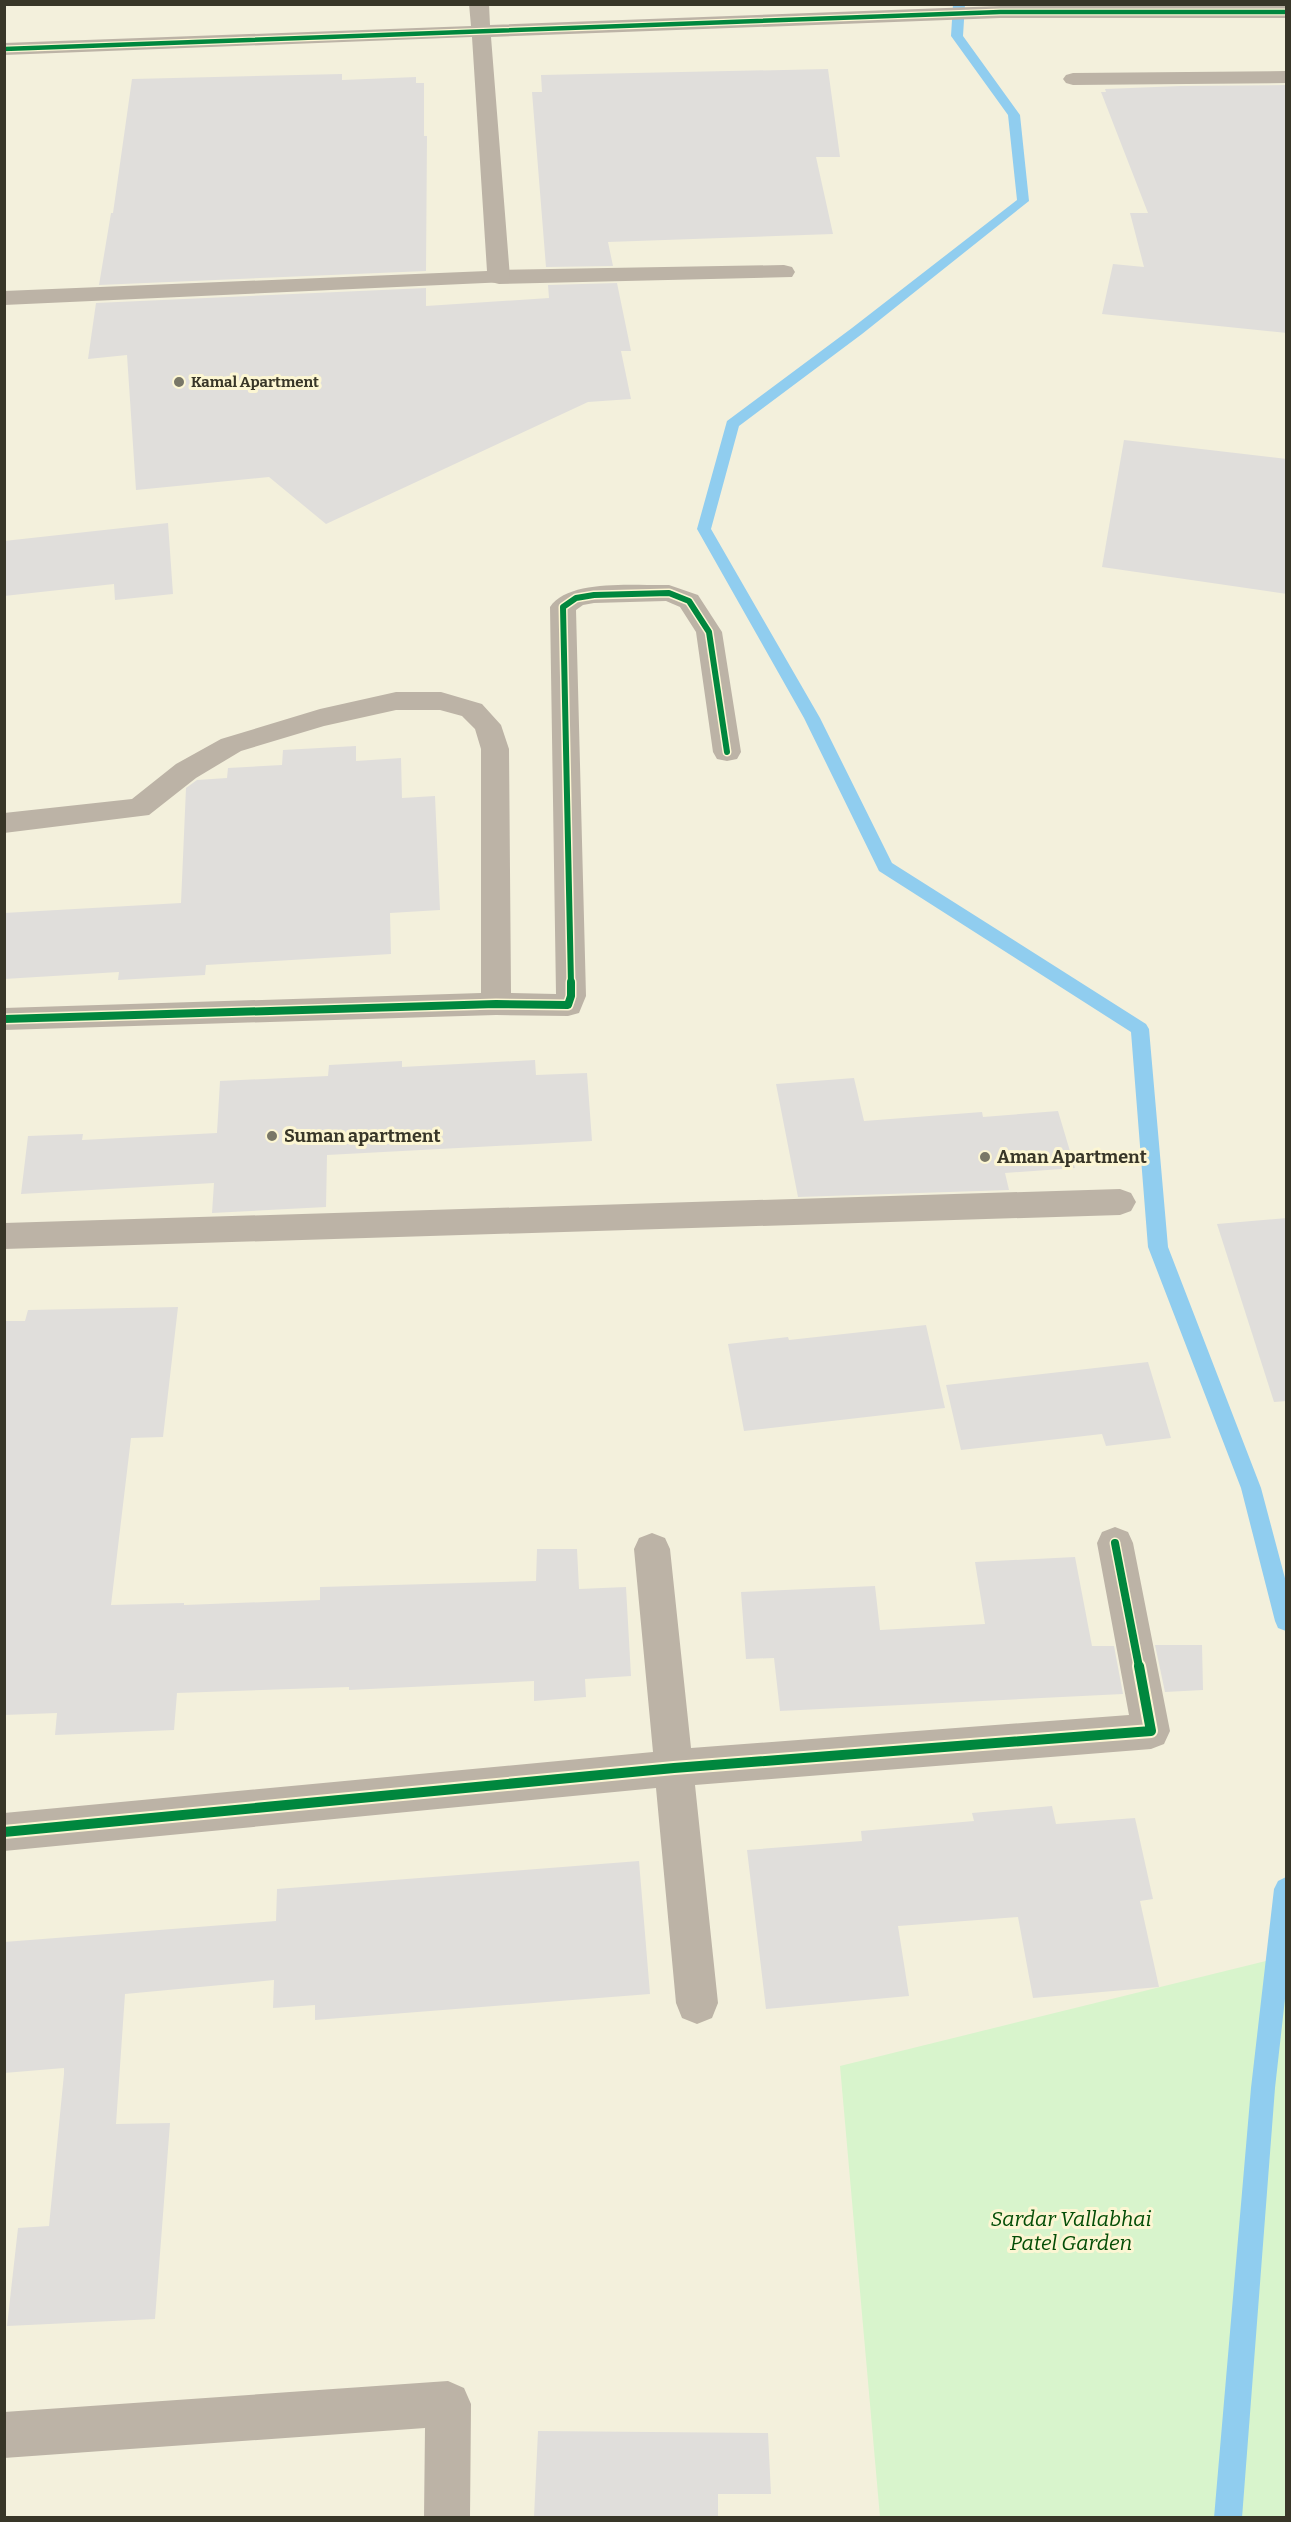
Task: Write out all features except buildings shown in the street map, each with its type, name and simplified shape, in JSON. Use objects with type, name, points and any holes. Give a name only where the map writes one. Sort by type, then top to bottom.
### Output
[{"type":"street","points":[[479,4],[499,277]]},
{"type":"street","points":[[4,49],[1000,12],[1287,12]]},
{"type":"street","points":[[1073,79],[1287,77]]},
{"type":"street","points":[[4,298],[499,277],[784,272]]},
{"type":"street","points":[[4,1019],[496,1004],[568,1005],[571,996],[563,607],[576,598],[594,595],[669,593],[689,601],[709,632],[728,752]]},
{"type":"street","points":[[4,823],[140,808],[186,771],[231,745],[320,718],[396,701],[441,701],[472,710],[487,725],[495,749],[496,1004]]},
{"type":"street","points":[[4,1236],[1120,1202]]},
{"type":"street","points":[[4,1832],[674,1768],[1151,1731],[1115,1543]]},
{"type":"street","points":[[652,1549],[697,2003]]},
{"type":"street","points":[[4,2435],[448,2404],[447,2517]]},
{"type":"green space","name":"Sardar Vallabhai Patel Garden","points":[[1286,1956],[1286,2517],[880,2517],[840,2066]]},
{"type":"waterway","points":[[959,4],[957,36],[1014,115],[1023,201],[857,331],[732,424],[704,529],[812,718],[885,867],[1140,1029],[1158,1247],[1251,1488],[1286,1621]]},
{"type":"waterway","points":[[1228,2518],[1263,2088],[1286,1889]]},
{"type":"cycle path","points":[[4,49],[1000,12],[1286,12]]},
{"type":"cycle path","points":[[4,1019],[496,1004],[568,1005],[571,996],[563,607],[576,598],[594,595],[669,593],[689,601],[709,632],[727,752]]},
{"type":"cycle path","points":[[4,1832],[674,1768],[1151,1731],[1115,1543]]},
{"type":"place","name":"Kamal Apartment","points":[[179,382]]},
{"type":"place","name":"Suman apartment","points":[[272,1136]]},
{"type":"place","name":"Aman Apartment","points":[[985,1157]]}]
